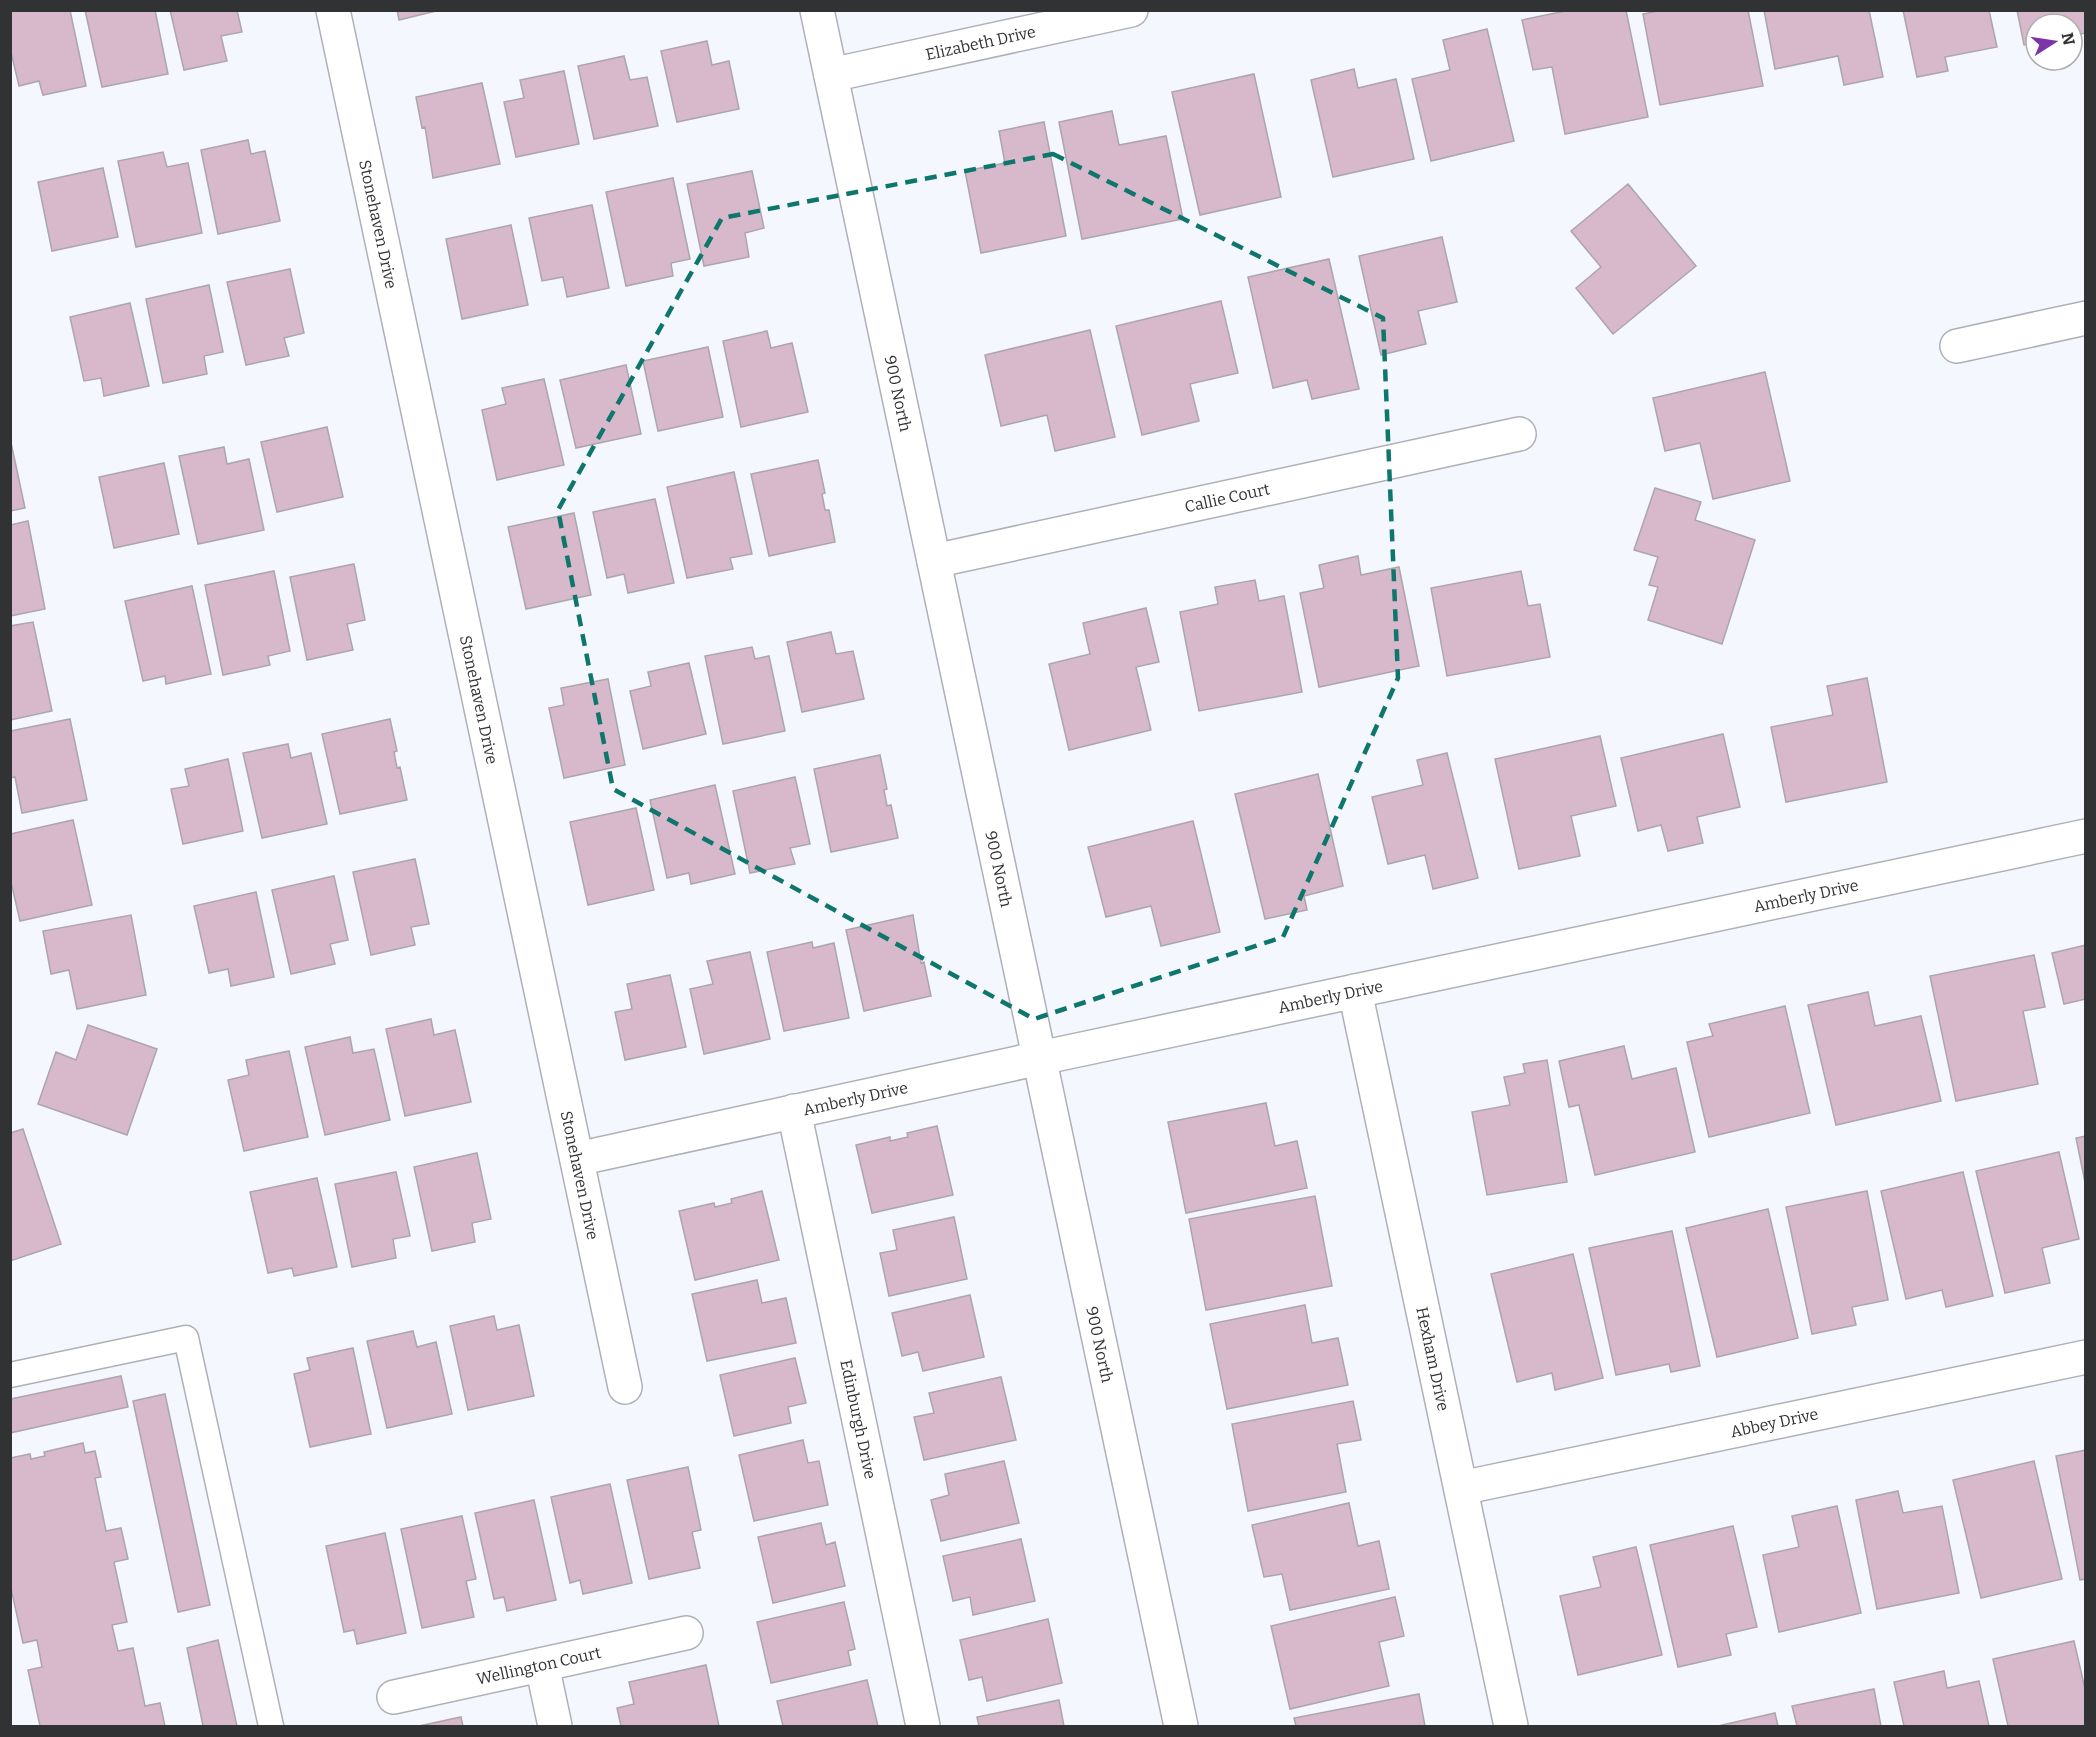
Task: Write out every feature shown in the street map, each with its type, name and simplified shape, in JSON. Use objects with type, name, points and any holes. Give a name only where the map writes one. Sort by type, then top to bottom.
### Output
[{"type":"street","name":"Stonehaven Drive","points":[[333,10],[625,1388]]},
{"type":"street","name":"900 North","points":[[817,10],[1181,1726]]},
{"type":"street","name":"Elizabeth Drive","points":[[831,75],[1131,10]]},
{"type":"street","points":[[1957,346],[2085,318]]},
{"type":"street","name":"Callie Court","points":[[934,561],[1519,435]]},
{"type":"street","name":"Amberly Drive","points":[[577,1159],[2085,836]]},
{"type":"street","name":"Hexham Drive","points":[[1355,991],[1511,1726]]},
{"type":"street","name":"Edinburgh Drive","points":[[794,1111],[923,1726]]},
{"type":"street","name":"Abbey Drive","points":[[1461,1488],[2085,1357]]},
{"type":"street","name":"Wellington Court","points":[[394,1697],[686,1633]]},
{"type":"street","points":[[542,1665],[555,1726]]},
{"type":"lane","points":[[10,1375],[186,1338],[271,1726]]},
{"type":"highlighted area","points":[[1053,154],[1383,318],[1398,678],[1283,937],[1034,1019],[613,789],[558,510],[722,218]]},
{"type":"building","points":[[10,10],[70,10],[86,86],[43,95],[39,81],[19,86],[10,48]]},
{"type":"building","points":[[85,10],[155,10],[168,74],[102,87]]},
{"type":"building","points":[[170,10],[237,10],[242,32],[221,36],[227,61],[184,70]]},
{"type":"building","points":[[397,10],[440,10],[399,20]]},
{"type":"building","points":[[1570,10],[1626,10],[1648,117],[1565,134],[1552,67],[1533,70],[1522,20]]},
{"type":"building","points":[[1662,10],[1748,10],[1763,86],[1660,105],[1643,14]]},
{"type":"building","points":[[1764,10],[1869,10],[1883,77],[1844,85],[1838,56],[1775,69]]},
{"type":"building","points":[[1903,10],[1989,10],[1997,47],[1945,57],[1948,71],[1917,77]]},
{"type":"building","points":[[2017,10],[2086,10],[2086,33],[2084,33],[2084,12],[2024,12],[2024,45]]},
{"type":"building","points":[[1487,29],[1514,141],[1431,161],[1412,79],[1450,70],[1443,40]]},
{"type":"building","points":[[707,41],[712,65],[729,61],[739,109],[677,122],[661,51]]},
{"type":"building","points":[[624,56],[630,80],[647,77],[658,126],[594,139],[578,66]]},
{"type":"building","points":[[1354,69],[1358,88],[1396,79],[1414,159],[1333,177],[1311,80]]},
{"type":"building","points":[[564,71],[579,144],[516,157],[504,102],[524,98],[520,80]]},
{"type":"building","points":[[1254,74],[1281,197],[1200,215],[1172,92]]},
{"type":"building","points":[[482,83],[500,164],[433,178],[425,127],[422,128],[416,97]]},
{"type":"building","points":[[1112,111],[1119,145],[1166,136],[1183,219],[1082,239],[1059,122]]},
{"type":"building","points":[[1044,122],[1066,236],[981,253],[965,171],[1005,163],[999,131]]},
{"type":"building","points":[[248,140],[251,154],[265,151],[280,221],[218,234],[201,150]]},
{"type":"building","points":[[163,152],[167,167],[188,163],[202,233],[136,247],[118,161]]},
{"type":"building","points":[[103,168],[118,237],[52,251],[38,182]]},
{"type":"building","points":[[752,171],[764,228],[745,233],[749,257],[704,266],[687,184]]},
{"type":"building","points":[[673,178],[690,259],[671,263],[673,276],[626,286],[606,192]]},
{"type":"building","points":[[1628,184],[1696,266],[1613,334],[1576,288],[1601,267],[1571,231]]},
{"type":"building","points":[[592,205],[609,288],[567,297],[563,277],[542,281],[529,218]]},
{"type":"building","points":[[511,225],[528,305],[462,319],[446,239]]},
{"type":"building","points":[[1442,237],[1457,302],[1418,311],[1426,344],[1381,355],[1359,256]]},
{"type":"building","points":[[1329,259],[1359,389],[1312,399],[1307,380],[1273,388],[1248,277]]},
{"type":"building","points":[[290,269],[304,333],[284,338],[289,356],[246,365],[227,282]]},
{"type":"building","points":[[209,285],[223,352],[204,356],[207,374],[163,383],[146,299]]},
{"type":"building","points":[[1221,301],[1238,373],[1190,384],[1199,421],[1142,435],[1116,326]]},
{"type":"building","points":[[130,303],[149,386],[104,396],[101,378],[84,381],[70,317]]},
{"type":"building","points":[[1090,330],[1115,437],[1055,451],[1047,415],[1001,426],[985,355]]},
{"type":"building","points":[[767,331],[771,348],[792,343],[808,412],[741,427],[723,341]]},
{"type":"building","points":[[708,347],[723,417],[658,431],[643,361]]},
{"type":"building","points":[[626,365],[641,434],[576,448],[560,380]]},
{"type":"building","points":[[1765,372],[1790,481],[1713,499],[1700,443],[1665,451],[1653,398]]},
{"type":"building","points":[[544,379],[564,465],[497,480],[482,410],[506,404],[502,388]]},
{"type":"building","points":[[327,427],[343,497],[277,512],[261,442]]},
{"type":"building","points":[[10,438],[25,508],[10,511]]},
{"type":"building","points":[[224,447],[227,464],[249,459],[264,530],[198,544],[179,456]]},
{"type":"building","points":[[818,460],[825,493],[822,494],[825,510],[829,510],[835,542],[769,556],[751,474]]},
{"type":"building","points":[[164,463],[179,534],[114,548],[99,477]]},
{"type":"building","points":[[734,472],[752,554],[730,558],[733,569],[687,578],[667,487]]},
{"type":"building","points":[[1655,488],[1701,502],[1695,520],[1755,540],[1722,644],[1648,620],[1658,587],[1649,585],[1658,557],[1634,550]]},
{"type":"building","points":[[655,499],[674,583],[628,593],[624,574],[607,578],[593,512]]},
{"type":"building","points":[[574,513],[591,595],[526,609],[508,527]]},
{"type":"building","points":[[28,521],[45,609],[10,616],[10,525]]},
{"type":"building","points":[[1358,556],[1361,575],[1399,567],[1419,666],[1319,687],[1300,593],[1324,588],[1319,565]]},
{"type":"building","points":[[354,564],[365,620],[347,624],[353,650],[307,660],[290,577]]},
{"type":"building","points":[[274,571],[290,651],[268,656],[270,665],[223,675],[205,585]]},
{"type":"building","points":[[1521,571],[1528,606],[1540,604],[1550,657],[1447,676],[1431,588]]},
{"type":"building","points":[[1255,580],[1259,601],[1284,596],[1302,692],[1199,711],[1180,612],[1218,604],[1215,587]]},
{"type":"building","points":[[192,586],[211,674],[166,684],[165,676],[143,681],[125,601]]},
{"type":"building","points":[[1146,608],[1159,662],[1136,667],[1151,730],[1069,750],[1049,664],[1090,654],[1083,623]]},
{"type":"building","points":[[33,622],[52,711],[10,720],[10,626]]},
{"type":"building","points":[[831,632],[836,654],[853,651],[864,699],[802,712],[787,642]]},
{"type":"building","points":[[752,647],[755,659],[769,656],[785,731],[723,744],[705,656]]},
{"type":"building","points":[[689,663],[706,734],[643,749],[630,691],[651,686],[648,672]]},
{"type":"building","points":[[1867,678],[1887,782],[1786,802],[1771,727],[1833,715],[1827,686]]},
{"type":"building","points":[[608,679],[625,765],[564,778],[549,708],[564,705],[561,688]]},
{"type":"building","points":[[70,719],[87,800],[22,813],[15,777],[10,778],[10,731]]},
{"type":"building","points":[[390,719],[397,751],[394,752],[397,768],[400,767],[407,800],[340,814],[322,734]]},
{"type":"building","points":[[1723,734],[1740,807],[1697,817],[1703,843],[1668,851],[1661,825],[1638,831],[1621,758]]},
{"type":"building","points":[[1600,736],[1616,806],[1571,816],[1580,856],[1519,869],[1495,759]]},
{"type":"building","points":[[288,744],[291,758],[311,753],[327,824],[262,838],[243,753]]},
{"type":"building","points":[[1447,753],[1478,878],[1433,889],[1425,855],[1388,864],[1372,797],[1423,785],[1417,760]]},
{"type":"building","points":[[880,755],[887,789],[884,790],[887,806],[891,805],[898,838],[831,852],[814,769]]},
{"type":"building","points":[[228,759],[243,831],[183,844],[171,789],[189,786],[185,769]]},
{"type":"building","points":[[1318,774],[1343,886],[1304,896],[1307,910],[1265,919],[1235,794]]},
{"type":"building","points":[[795,777],[810,844],[790,848],[795,864],[750,873],[733,791]]},
{"type":"building","points":[[715,785],[735,874],[691,884],[689,873],[667,878],[650,800]]},
{"type":"building","points":[[636,808],[654,890],[588,905],[570,822]]},
{"type":"building","points":[[73,820],[92,905],[20,921],[10,878],[10,834]]},
{"type":"building","points":[[1193,821],[1220,932],[1161,946],[1151,906],[1106,917],[1088,847]]},
{"type":"building","points":[[415,859],[429,924],[411,927],[415,945],[371,955],[353,872]]},
{"type":"building","points":[[334,876],[348,940],[330,944],[335,964],[291,974],[272,890]]},
{"type":"building","points":[[256,892],[274,977],[231,986],[228,969],[209,973],[194,906]]},
{"type":"building","points":[[131,915],[146,995],[77,1009],[69,970],[51,974],[43,931]]},
{"type":"building","points":[[913,915],[921,963],[924,962],[931,996],[864,1011],[846,930]]},
{"type":"building","points":[[812,942],[813,948],[834,943],[849,1018],[784,1031],[767,952]]},
{"type":"building","points":[[2086,945],[2086,999],[2064,1004],[2052,953]]},
{"type":"building","points":[[750,952],[770,1039],[704,1054],[690,989],[713,984],[707,961]]},
{"type":"building","points":[[2034,955],[2045,1007],[2023,1011],[2038,1084],[1956,1101],[1930,976]]},
{"type":"building","points":[[670,975],[686,1047],[625,1060],[615,1012],[632,1009],[627,984]]},
{"type":"building","points":[[1868,992],[1875,1026],[1921,1016],[1941,1101],[1836,1125],[1808,1005]]},
{"type":"building","points":[[1785,1006],[1810,1113],[1709,1137],[1687,1042],[1713,1036],[1709,1024]]},
{"type":"building","points":[[431,1019],[434,1035],[455,1030],[471,1102],[405,1116],[386,1029]]},
{"type":"building","points":[[88,1025],[157,1049],[127,1135],[38,1104],[56,1052],[76,1060]]},
{"type":"building","points":[[350,1037],[353,1053],[374,1049],[390,1120],[325,1135],[305,1047]]},
{"type":"building","points":[[1624,1046],[1632,1079],[1676,1068],[1695,1152],[1595,1175],[1579,1105],[1569,1107],[1559,1061]]},
{"type":"building","points":[[289,1051],[308,1137],[244,1151],[228,1080],[249,1075],[246,1060]]},
{"type":"building","points":[[1547,1060],[1567,1182],[1487,1195],[1472,1112],[1510,1105],[1504,1077],[1525,1073],[1523,1064]]},
{"type":"building","points":[[1266,1103],[1275,1146],[1297,1141],[1307,1188],[1186,1213],[1168,1122]]},
{"type":"building","points":[[937,1126],[953,1195],[872,1213],[856,1145],[890,1137],[890,1141],[908,1137],[907,1133]]},
{"type":"building","points":[[23,1129],[61,1244],[10,1261],[10,1133]]},
{"type":"building","points":[[2086,1136],[2086,1187],[2076,1138]]},
{"type":"building","points":[[2059,1152],[2079,1239],[2042,1248],[2050,1283],[2005,1293],[1976,1171]]},
{"type":"building","points":[[477,1153],[491,1219],[472,1223],[475,1242],[432,1251],[414,1167]]},
{"type":"building","points":[[396,1172],[410,1236],[393,1239],[396,1258],[352,1267],[335,1184]]},
{"type":"building","points":[[1963,1172],[1993,1296],[1946,1307],[1942,1290],[1906,1299],[1881,1191]]},
{"type":"building","points":[[317,1178],[337,1267],[294,1276],[292,1268],[268,1273],[250,1192]]},
{"type":"building","points":[[762,1191],[779,1260],[695,1280],[679,1211],[714,1203],[715,1207],[732,1203],[731,1199]]},
{"type":"building","points":[[1867,1191],[1888,1300],[1852,1307],[1856,1325],[1812,1334],[1786,1207]]},
{"type":"building","points":[[1315,1196],[1332,1286],[1206,1310],[1189,1219]]},
{"type":"building","points":[[1768,1209],[1798,1338],[1717,1357],[1686,1228]]},
{"type":"building","points":[[954,1217],[967,1279],[889,1296],[880,1253],[897,1250],[893,1230]]},
{"type":"building","points":[[1672,1231],[1700,1366],[1671,1372],[1669,1364],[1616,1375],[1589,1248]]},
{"type":"building","points":[[1573,1254],[1603,1378],[1555,1390],[1552,1373],[1517,1382],[1491,1274]]},
{"type":"building","points":[[757,1280],[762,1303],[786,1298],[796,1343],[707,1361],[692,1294]]},
{"type":"building","points":[[970,1295],[984,1357],[923,1371],[918,1352],[902,1356],[892,1313]]},
{"type":"building","points":[[1305,1305],[1312,1343],[1338,1338],[1348,1385],[1227,1409],[1210,1324]]},
{"type":"building","points":[[494,1316],[497,1330],[519,1325],[534,1396],[468,1410],[450,1326]]},
{"type":"building","points":[[413,1331],[417,1347],[436,1342],[452,1414],[387,1428],[367,1341]]},
{"type":"building","points":[[353,1348],[371,1434],[310,1447],[294,1374],[310,1370],[307,1358]]},
{"type":"building","points":[[795,1358],[806,1403],[788,1407],[791,1423],[734,1436],[720,1375]]},
{"type":"building","points":[[121,1376],[128,1407],[10,1433],[10,1399]]},
{"type":"building","points":[[1001,1377],[1016,1440],[924,1460],[914,1417],[934,1413],[929,1393]]},
{"type":"building","points":[[165,1394],[210,1605],[178,1612],[133,1401]]},
{"type":"building","points":[[1353,1401],[1361,1440],[1337,1444],[1346,1492],[1248,1511],[1232,1424]]},
{"type":"building","points":[[803,1440],[808,1463],[819,1461],[828,1505],[754,1521],[739,1455]]},
{"type":"building","points":[[83,1443],[85,1453],[95,1451],[101,1477],[95,1478],[106,1531],[121,1528],[128,1559],[114,1562],[127,1622],[112,1625],[118,1651],[133,1648],[145,1706],[160,1703],[165,1726],[40,1726],[28,1670],[42,1667],[37,1640],[23,1643],[10,1584],[10,1458],[30,1454],[31,1459],[45,1456],[44,1452]]},
{"type":"building","points":[[2086,1450],[2086,1579],[2080,1580],[2056,1456]]},
{"type":"building","points":[[1004,1461],[1019,1523],[941,1541],[931,1500],[949,1495],[945,1474]]},
{"type":"building","points":[[2034,1461],[2062,1579],[1981,1598],[1953,1480]]},
{"type":"building","points":[[688,1467],[701,1530],[692,1532],[700,1568],[649,1579],[627,1480]]},
{"type":"building","points":[[610,1484],[632,1583],[583,1594],[580,1580],[570,1583],[551,1497]]},
{"type":"building","points":[[1898,1491],[1903,1513],[1942,1506],[1959,1593],[1877,1609],[1856,1500]]},
{"type":"building","points":[[534,1500],[556,1600],[507,1611],[504,1597],[494,1599],[475,1513]]},
{"type":"building","points":[[1349,1503],[1358,1546],[1379,1541],[1389,1589],[1290,1610],[1282,1574],[1264,1577],[1252,1525]]},
{"type":"building","points":[[1837,1506],[1861,1613],[1779,1632],[1763,1555],[1799,1547],[1792,1516]]},
{"type":"building","points":[[462,1516],[476,1579],[466,1581],[474,1617],[422,1628],[401,1529]]},
{"type":"building","points":[[821,1523],[826,1545],[835,1542],[845,1586],[773,1603],[758,1537]]},
{"type":"building","points":[[1733,1526],[1757,1627],[1726,1634],[1731,1655],[1678,1667],[1650,1545]]},
{"type":"building","points":[[385,1533],[406,1633],[357,1644],[354,1630],[344,1632],[326,1546]]},
{"type":"building","points":[[1021,1539],[1035,1601],[973,1615],[970,1597],[953,1601],[943,1556]]},
{"type":"building","points":[[1636,1547],[1662,1655],[1578,1675],[1560,1596],[1601,1587],[1593,1557]]},
{"type":"building","points":[[1395,1597],[1404,1636],[1379,1642],[1389,1686],[1290,1709],[1271,1626]]},
{"type":"building","points":[[844,1602],[855,1649],[848,1651],[851,1665],[771,1683],[757,1622]]},
{"type":"building","points":[[1048,1619],[1062,1683],[987,1701],[982,1677],[969,1680],[960,1640]]},
{"type":"building","points":[[218,1640],[237,1726],[203,1726],[187,1648]]},
{"type":"building","points":[[2074,1641],[2086,1693],[2086,1726],[2008,1726],[1993,1659]]},
{"type":"building","points":[[706,1665],[719,1726],[621,1726],[617,1708],[634,1704],[629,1682]]},
{"type":"building","points":[[1944,1671],[1947,1688],[1979,1681],[1989,1726],[1904,1726],[1894,1682]]},
{"type":"building","points":[[867,1680],[878,1726],[783,1726],[777,1701]]},
{"type":"building","points":[[1874,1689],[1881,1726],[1797,1726],[1792,1706]]},
{"type":"building","points":[[1419,1694],[1425,1726],[1296,1726],[1294,1718]]},
{"type":"building","points":[[1059,1700],[1064,1726],[979,1726],[977,1717]]},
{"type":"building","points":[[1775,1713],[1778,1726],[1718,1726]]},
{"type":"building","points":[[461,1717],[463,1726],[419,1726]]}]
